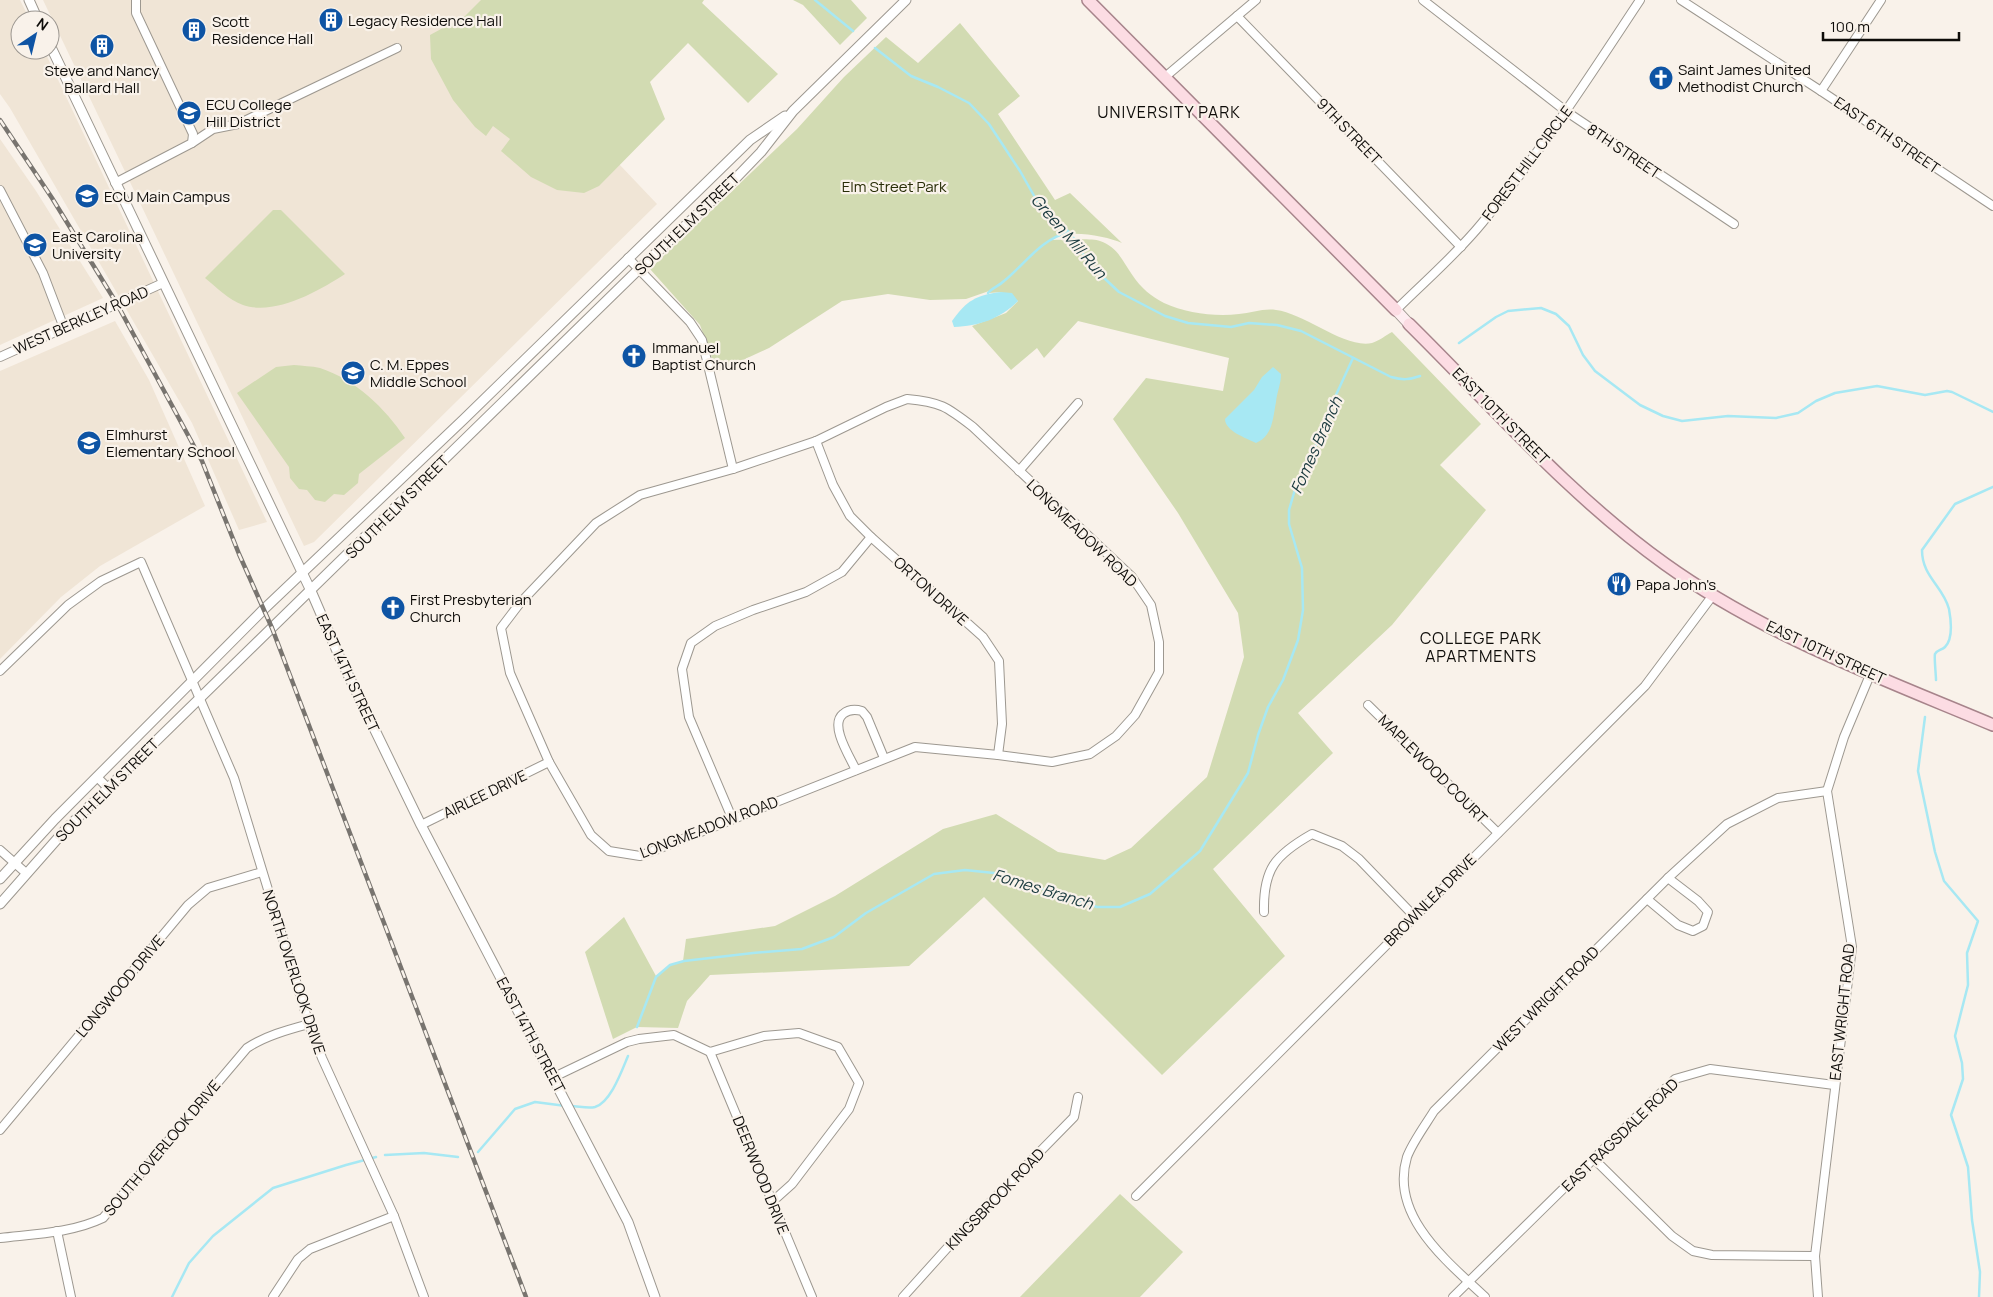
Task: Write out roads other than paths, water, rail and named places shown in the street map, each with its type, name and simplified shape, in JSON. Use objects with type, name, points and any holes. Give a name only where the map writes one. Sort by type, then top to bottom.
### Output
[{"type":"main road","name":"EAST 10TH STREET","points":[[1088,0],[1557,472],[1607,518],[1666,564],[1713,596],[1769,626],[1870,675],[1993,725]]},
{"type":"street","points":[[136,0],[136,13],[193,134],[192,143]]},
{"type":"street","name":"SOUTH ELM STREET","points":[[0,904],[66,829],[396,509],[639,269],[735,179],[761,152],[794,111],[906,0]]},
{"type":"street","points":[[1165,77],[1256,0]]},
{"type":"street","name":"8TH STREET","points":[[1423,0],[1567,112],[1734,224]]},
{"type":"street","name":"FOREST HILL CIRCLE","points":[[1396,310],[1482,224],[1567,112],[1640,0]]},
{"type":"street","name":"EAST 6TH STREET","points":[[1681,0],[1993,206]]},
{"type":"street","points":[[1821,91],[1881,0]]},
{"type":"street","name":"9TH STREET","points":[[1237,16],[1461,247]]},
{"type":"street","points":[[115,182],[192,143],[213,129],[238,124],[397,48]]},
{"type":"street","name":"EAST 14TH STREET","points":[[57,60],[421,825],[628,1222],[656,1297]]},
{"type":"street","name":"SOUTH ELM STREET","points":[[0,879],[14,862],[97,777],[302,573],[464,419],[750,140],[794,111]]},
{"type":"street","points":[[750,140],[761,152]]},
{"type":"street","points":[[723,166],[735,179]]},
{"type":"street","points":[[0,190],[43,272],[64,328]]},
{"type":"street","points":[[628,258],[690,322],[702,340],[733,469]]},
{"type":"street","name":"WEST BERKLEY ROAD","points":[[0,357],[163,283]]},
{"type":"street","points":[[568,317],[579,330]]},
{"type":"street","name":"LONGMEADOW ROAD","points":[[907,399],[928,401],[947,408],[973,427],[1132,577],[1150,605],[1159,642],[1159,672],[1135,715],[1116,736],[1090,754],[1052,762],[915,747],[640,856],[609,851],[591,835],[549,762],[510,673],[501,628],[520,603],[596,523],[640,495],[733,469],[816,441],[907,399]]},
{"type":"street","points":[[1019,471],[1078,403]]},
{"type":"street","points":[[464,419],[475,429]]},
{"type":"street","name":"ORTON DRIVE","points":[[816,441],[833,485],[850,516],[983,637],[1000,661],[1002,724],[998,755]]},
{"type":"street","points":[[383,496],[396,509]]},
{"type":"street","points":[[732,818],[690,718],[682,669],[691,643],[715,626],[753,610],[806,592],[842,572],[871,537]]},
{"type":"street","name":"NORTH OVERLOOK DRIVE","points":[[0,672],[68,605],[101,581],[141,562],[234,778],[309,1024],[394,1216],[424,1297]]},
{"type":"street","name":"BROWNLEA DRIVE","points":[[1136,1196],[1645,686],[1713,596]]},
{"type":"street","name":"EAST WRIGHT ROAD","points":[[1818,1297],[1815,1256],[1852,947],[1827,791],[1844,737],[1870,675]]},
{"type":"street","name":"MAPLEWOOD COURT","points":[[1368,705],[1498,833]]},
{"type":"street","points":[[856,770],[838,729],[838,721],[841,715],[849,710],[857,709],[862,711],[884,758]]},
{"type":"street","name":"AIRLEE DRIVE","points":[[421,825],[549,762]]},
{"type":"street","points":[[97,777],[108,788]]},
{"type":"street","name":"WEST WRIGHT ROAD","points":[[1485,1297],[1434,1248],[1412,1214],[1403,1185],[1407,1157],[1434,1110],[1668,878],[1727,824],[1778,798],[1827,791]]},
{"type":"street","points":[[1264,912],[1264,890],[1272,865],[1291,846],[1312,834],[1342,846],[1359,859],[1414,916]]},
{"type":"street","points":[[0,850],[26,873]]},
{"type":"street","name":"LONGWOOD DRIVE","points":[[0,1130],[188,905],[208,888],[262,872]]},
{"type":"street","points":[[1647,899],[1678,925],[1693,931],[1704,926],[1708,912],[1668,878]]},
{"type":"street","name":"SOUTH OVERLOOK DRIVE","points":[[0,1238],[57,1231],[91,1224],[103,1218],[247,1048],[271,1036],[309,1024]]},
{"type":"street","points":[[554,1077],[627,1042],[674,1035],[710,1052],[764,1036],[799,1033],[838,1047],[859,1083],[848,1109],[792,1184],[773,1201]]},
{"type":"street","name":"DEERWOOD DRIVE","points":[[710,1052],[773,1201],[797,1265],[812,1297]]},
{"type":"street","name":"EAST RAGSDALE ROAD","points":[[1454,1297],[1468,1281],[1675,1079],[1710,1069],[1834,1085]]},
{"type":"street","name":"KINGSBROOK ROAD","points":[[904,1297],[967,1226],[1074,1117],[1078,1097]]},
{"type":"street","points":[[1594,1159],[1672,1236],[1693,1251],[1712,1255],[1815,1256]]},
{"type":"street","points":[[273,1297],[298,1259],[310,1250],[394,1216]]},
{"type":"street","points":[[57,1231],[71,1297]]},
{"type":"water","points":[[1001,292],[1012,293],[1018,301],[1004,313],[989,320],[972,325],[954,327],[952,321],[962,308],[972,300]]},
{"type":"water","points":[[1273,367],[1281,374],[1273,420],[1266,436],[1256,443],[1232,431],[1225,419],[1254,390],[1262,377]]},
{"type":"waterway","name":"Green Mill Run","points":[[815,0],[853,31]]},
{"type":"waterway","name":"Green Mill Run","points":[[875,48],[911,76],[969,103],[989,124],[1020,171],[1041,208],[1069,232],[1088,263],[1119,292],[1165,316],[1188,323],[1231,327],[1249,323],[1277,325],[1301,331],[1391,377],[1406,379],[1420,376]]},
{"type":"waterway","points":[[988,293],[1002,283],[1042,246],[1059,235],[1069,232]]},
{"type":"waterway","name":"Green Mill Run","points":[[1459,343],[1496,317],[1508,311],[1541,308],[1556,314],[1569,326],[1583,355],[1595,371],[1640,405],[1663,416],[1682,421],[1728,416],[1776,418],[1798,413],[1816,401],[1835,393],[1877,386],[1925,395],[1947,391],[1952,392],[1993,412]]},
{"type":"waterway","name":"Fomes Branch","points":[[637,1027],[656,977],[670,965],[684,961],[802,949],[834,937],[866,913],[934,874],[965,870],[994,873],[1097,907],[1120,907],[1150,894],[1200,851],[1248,773],[1268,707],[1283,680],[1298,640],[1303,610],[1302,568],[1289,524],[1289,510],[1296,486],[1310,461],[1330,408],[1353,358]]},
{"type":"waterway","points":[[1936,680],[1935,654],[1948,644],[1951,629],[1950,618],[1946,601],[1925,567],[1922,550],[1955,504],[1993,487]]},
{"type":"waterway","points":[[1925,717],[1918,771],[1935,852],[1944,881],[1978,921],[1967,953],[1968,985],[1955,1036],[1962,1063],[1963,1079],[1951,1115],[1968,1167],[1972,1220],[1980,1272],[1979,1297]]},
{"type":"waterway","name":"Fomes Branch","points":[[571,1106],[592,1108],[601,1104],[615,1085],[628,1056]]},
{"type":"waterway","name":"Fomes Branch","points":[[478,1152],[515,1109],[535,1102],[566,1106]]},
{"type":"waterway","name":"Fomes Branch","points":[[385,1155],[424,1153],[458,1157]]},
{"type":"waterway","name":"Fomes Branch","points":[[172,1297],[189,1263],[213,1236],[273,1188],[376,1157]]},
{"type":"railway","points":[[0,120],[52,198],[117,304],[202,461],[239,554],[272,628],[526,1297]]},
{"type":"place","name":"Legacy Residence Hall","points":[[331,20]]},
{"type":"place","name":"Scott Residence Hall","points":[[194,30]]},
{"type":"place","name":"Steve and Nancy Ballard Hall","points":[[102,46]]},
{"type":"place","name":"Saint James United Methodist Church","points":[[1661,78]]},
{"type":"place","name":"ECU College Hill District","points":[[189,113]]},
{"type":"place","name":"ECU Main Campus","points":[[87,196]]},
{"type":"place","name":"East Carolina University","points":[[35,245]]},
{"type":"place","name":"Immanuel Baptist Church","points":[[634,356]]},
{"type":"place","name":"C. M. Eppes Middle School","points":[[353,373]]},
{"type":"place","name":"Elmhurst Elementary School","points":[[89,443]]},
{"type":"place","name":"Papa John's","points":[[1619,584]]},
{"type":"place","name":"First Presbyterian Church","points":[[393,608]]},
{"type":"district","name":"UNIVERSITY PARK","points":[[1169,112]]},
{"type":"district","name":"COLLEGE PARK APARTMENTS","points":[[1481,647]]},
{"type":"park label","name":"Elm Street Park","points":[[894,186]]}]
